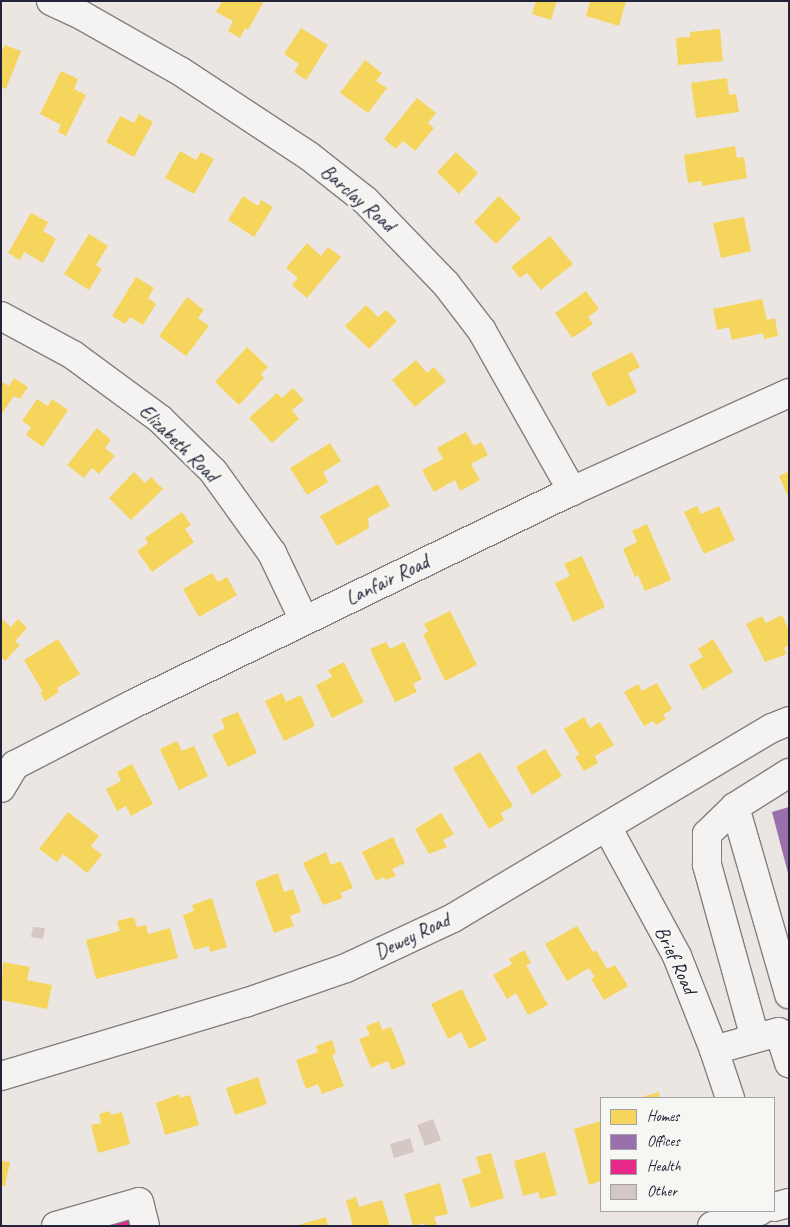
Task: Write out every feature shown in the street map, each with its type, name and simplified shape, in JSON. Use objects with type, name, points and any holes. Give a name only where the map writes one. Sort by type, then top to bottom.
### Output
[{"type":"main road","name":"Barclay Road","points":[[52,1],[83,16],[180,70],[309,156],[365,200],[446,284],[482,331],[572,491]]},
{"type":"main road","name":"Elizabeth Road","points":[[1,316],[73,356],[160,419],[214,471],[272,553],[304,620]]},
{"type":"main road","name":"Lanfair Road","points":[[1,788],[8,758],[304,620],[572,491],[789,394]]},
{"type":"main road","name":"Dewey Road","points":[[1,1076],[245,1003],[346,968],[453,918],[772,728],[789,721]]},
{"type":"main road","points":[[789,773],[735,807],[707,834],[707,865],[789,1064]]},
{"type":"main road","points":[[735,807],[789,994]]},
{"type":"main road","name":"Brief Road","points":[[607,828],[677,956],[714,1050],[730,1097]]},
{"type":"main road","points":[[714,1050],[775,1033]]},
{"type":"main road","points":[[56,1226],[139,1202],[146,1226]]},
{"type":"main road","points":[[775,1207],[789,1203]]},
{"type":"main road","points":[[712,1226],[757,1212]]},
{"type":"building: Homes","points":[[222,1],[260,1],[263,3],[248,30],[245,28],[240,38],[228,31],[233,21],[216,12]]},
{"type":"building: Homes","points":[[536,1],[557,1],[551,20],[532,14]]},
{"type":"building: Homes","points":[[590,1],[626,1],[619,26],[586,16]]},
{"type":"building: Homes","points":[[301,28],[328,45],[306,80],[294,72],[299,64],[284,54]]},
{"type":"building: Homes","points":[[720,29],[723,61],[678,65],[676,38],[690,37],[690,32]]},
{"type":"building: Homes","points":[[5,45],[21,51],[6,89],[1,87],[1,52]]},
{"type":"building: Homes","points":[[365,60],[382,73],[376,81],[387,88],[368,113],[340,93]]},
{"type":"building: Homes","points":[[61,71],[78,79],[74,89],[86,95],[66,136],[58,132],[61,125],[40,114]]},
{"type":"building: Homes","points":[[727,78],[729,95],[736,94],[739,112],[696,118],[691,83]]},
{"type":"building: Homes","points":[[417,98],[436,113],[428,123],[434,128],[415,151],[403,141],[396,149],[384,139]]},
{"type":"building: Homes","points":[[139,114],[153,122],[134,157],[106,142],[120,116],[134,123]]},
{"type":"building: Homes","points":[[735,146],[737,158],[744,157],[747,178],[702,186],[702,181],[688,183],[684,155]]},
{"type":"building: Homes","points":[[180,151],[196,160],[201,152],[214,159],[194,194],[165,178]]},
{"type":"building: Homes","points":[[456,152],[478,173],[459,194],[437,172]]},
{"type":"building: Homes","points":[[243,196],[258,206],[261,200],[273,207],[254,237],[228,220]]},
{"type":"building: Homes","points":[[499,196],[521,218],[496,244],[474,222]]},
{"type":"building: Homes","points":[[31,213],[48,222],[43,231],[56,239],[43,263],[24,252],[20,260],[8,253]]},
{"type":"building: Homes","points":[[744,217],[751,251],[721,258],[713,223]]},
{"type":"building: Homes","points":[[89,234],[108,246],[96,265],[102,269],[89,290],[64,274]]},
{"type":"building: Homes","points":[[550,236],[573,264],[541,290],[527,273],[520,278],[511,267]]},
{"type":"building: Homes","points":[[307,243],[321,256],[328,247],[341,257],[307,298],[292,285],[298,278],[286,268]]},
{"type":"building: Homes","points":[[136,277],[154,288],[148,298],[156,304],[143,325],[130,317],[125,324],[112,316]]},
{"type":"building: Homes","points":[[586,291],[599,309],[588,317],[593,324],[572,338],[555,313]]},
{"type":"building: Homes","points":[[187,297],[204,310],[198,318],[209,326],[186,356],[159,336]]},
{"type":"building: Homes","points":[[762,299],[767,320],[775,318],[778,336],[764,339],[763,333],[732,340],[729,327],[717,330],[713,309]]},
{"type":"building: Homes","points":[[366,305],[378,317],[386,310],[397,321],[369,349],[345,326]]},
{"type":"building: Homes","points":[[247,347],[268,367],[261,374],[264,378],[239,405],[215,382]]},
{"type":"building: Homes","points":[[632,352],[640,367],[628,373],[637,392],[608,407],[591,373]]},
{"type":"building: Homes","points":[[416,360],[427,373],[434,367],[446,381],[415,407],[392,380]]},
{"type":"building: Homes","points":[[14,378],[28,387],[20,399],[14,396],[1,415],[1,381],[9,386]]},
{"type":"building: Homes","points":[[293,388],[304,400],[292,410],[299,419],[272,443],[249,418],[277,393],[282,398]]},
{"type":"building: Homes","points":[[37,399],[48,406],[52,399],[68,410],[43,447],[26,435],[31,427],[22,421]]},
{"type":"building: Homes","points":[[97,428],[111,440],[105,448],[115,456],[99,474],[92,468],[84,478],[67,465]]},
{"type":"building: Homes","points":[[466,432],[474,446],[481,442],[488,455],[471,464],[480,480],[460,491],[455,480],[434,492],[422,470],[443,459],[437,448]]},
{"type":"building: Homes","points":[[330,443],[341,461],[323,472],[328,482],[307,495],[290,468]]},
{"type":"building: Homes","points":[[789,471],[789,499],[779,476]]},
{"type":"building: Homes","points":[[134,472],[145,483],[151,477],[163,489],[131,520],[109,498]]},
{"type":"building: Homes","points":[[378,484],[390,506],[368,518],[369,528],[337,546],[320,516]]},
{"type":"building: Homes","points":[[697,506],[701,514],[719,506],[735,540],[704,554],[684,512]]},
{"type":"building: Homes","points":[[182,512],[191,525],[185,529],[194,542],[152,572],[137,551],[148,543],[145,538]]},
{"type":"building: Homes","points":[[647,524],[671,580],[645,591],[638,575],[635,577],[623,549],[637,542],[632,531]]},
{"type":"building: Homes","points":[[582,556],[605,607],[573,622],[555,583],[570,576],[564,564]]},
{"type":"building: Homes","points":[[212,573],[218,582],[227,577],[237,595],[199,617],[183,589]]},
{"type":"building: Homes","points":[[450,611],[477,665],[445,681],[423,634],[428,632],[424,624]]},
{"type":"building: Homes","points":[[782,615],[789,630],[789,645],[784,648],[787,654],[765,662],[746,624],[762,616],[766,623]]},
{"type":"building: Homes","points":[[1,618],[11,627],[18,619],[27,628],[15,641],[20,645],[5,661],[1,657]]},
{"type":"building: Homes","points":[[58,639],[80,674],[57,688],[59,692],[45,701],[40,693],[43,692],[24,660]]},
{"type":"building: Homes","points":[[713,639],[733,672],[703,690],[689,665],[703,657],[698,649]]},
{"type":"building: Homes","points":[[386,642],[390,649],[404,642],[422,679],[413,684],[417,692],[395,702],[370,649]]},
{"type":"building: Homes","points":[[344,662],[364,702],[332,718],[316,685],[332,677],[328,670]]},
{"type":"building: Homes","points":[[657,683],[672,709],[663,715],[666,719],[656,725],[653,721],[644,726],[624,692],[638,684],[642,691]]},
{"type":"building: Homes","points":[[282,693],[286,702],[301,695],[315,726],[284,741],[265,701]]},
{"type":"building: Homes","points":[[238,712],[257,753],[228,767],[212,735],[225,728],[221,719]]},
{"type":"building: Homes","points":[[584,717],[590,728],[600,722],[614,745],[595,756],[598,763],[584,771],[575,757],[579,754],[564,729]]},
{"type":"building: Homes","points":[[177,741],[182,751],[194,746],[208,776],[179,790],[160,749]]},
{"type":"building: Homes","points":[[545,749],[562,776],[532,795],[516,767]]},
{"type":"building: Homes","points":[[480,752],[513,806],[501,813],[504,820],[489,829],[453,768]]},
{"type":"building: Homes","points":[[132,764],[153,804],[131,816],[126,806],[117,811],[106,789],[121,781],[117,772]]},
{"type":"building: Homes","points":[[68,812],[99,836],[91,846],[102,855],[87,873],[63,854],[57,862],[39,849]]},
{"type":"building: Homes","points":[[441,813],[454,834],[443,840],[447,847],[429,854],[415,829]]},
{"type":"building: Homes","points":[[393,837],[405,863],[392,869],[396,876],[386,880],[384,877],[376,881],[362,852]]},
{"type":"building: Homes","points":[[326,852],[331,865],[341,861],[353,888],[340,893],[343,898],[323,905],[303,863]]},
{"type":"building: Homes","points":[[278,873],[284,892],[293,889],[301,912],[290,916],[294,926],[274,933],[255,882]]},
{"type":"building: Homes","points":[[212,898],[227,947],[210,952],[209,946],[194,950],[183,915],[194,911],[192,905]]},
{"type":"building: Homes","points":[[134,917],[137,927],[146,925],[148,934],[170,928],[178,958],[96,979],[86,940],[120,931],[117,921]]},
{"type":"building: Homes","points":[[577,926],[593,952],[596,950],[607,969],[615,965],[628,986],[604,1000],[591,979],[595,977],[589,968],[567,981],[545,944]]},
{"type":"building: Homes","points":[[524,950],[531,963],[526,965],[548,1005],[528,1015],[516,993],[507,999],[493,975],[512,964],[509,959]]},
{"type":"building: Homes","points":[[3,962],[30,967],[27,980],[52,985],[47,1009],[1,1000]]},
{"type":"building: Homes","points":[[462,989],[487,1040],[469,1049],[461,1032],[448,1039],[431,1004]]},
{"type":"building: Homes","points":[[379,1021],[382,1030],[391,1027],[406,1064],[392,1070],[388,1061],[371,1068],[359,1039],[370,1035],[366,1026]]},
{"type":"building: Homes","points":[[332,1040],[336,1053],[332,1055],[344,1086],[322,1094],[318,1084],[306,1089],[296,1060],[318,1052],[316,1046]]},
{"type":"building: Homes","points":[[258,1077],[267,1104],[235,1115],[226,1088]]},
{"type":"building: Homes","points":[[659,1092],[660,1097],[642,1097]]},
{"type":"building: Homes","points":[[179,1094],[180,1098],[190,1095],[199,1125],[165,1135],[156,1103]]},
{"type":"building: Homes","points":[[110,1111],[111,1115],[122,1112],[130,1144],[98,1153],[91,1125],[101,1123],[99,1114]]},
{"type":"building: Homes","points":[[600,1121],[600,1181],[589,1185],[574,1129]]},
{"type":"building: Homes","points":[[545,1152],[557,1195],[540,1199],[538,1192],[523,1196],[514,1161]]},
{"type":"building: Homes","points":[[491,1153],[504,1198],[471,1208],[462,1179],[481,1173],[476,1157]]},
{"type":"building: Homes","points":[[1,1161],[10,1162],[5,1186],[1,1186]]},
{"type":"building: Homes","points":[[440,1183],[448,1214],[434,1217],[437,1225],[425,1226],[425,1223],[413,1226],[404,1194]]},
{"type":"building: Homes","points":[[356,1197],[359,1207],[382,1200],[390,1226],[353,1226],[346,1201]]},
{"type":"building: Homes","points":[[326,1217],[328,1226],[298,1226],[298,1225]]},
{"type":"building: Offices","points":[[789,807],[789,873],[788,873],[772,812]]},
{"type":"building: Health","points":[[132,1219],[134,1226],[110,1226],[110,1225]]},
{"type":"building: Other","points":[[33,927],[45,928],[43,939],[31,937]]},
{"type":"building: Other","points":[[433,1119],[441,1140],[425,1146],[417,1125]]},
{"type":"building: Other","points":[[410,1138],[414,1152],[394,1158],[390,1144]]}]
